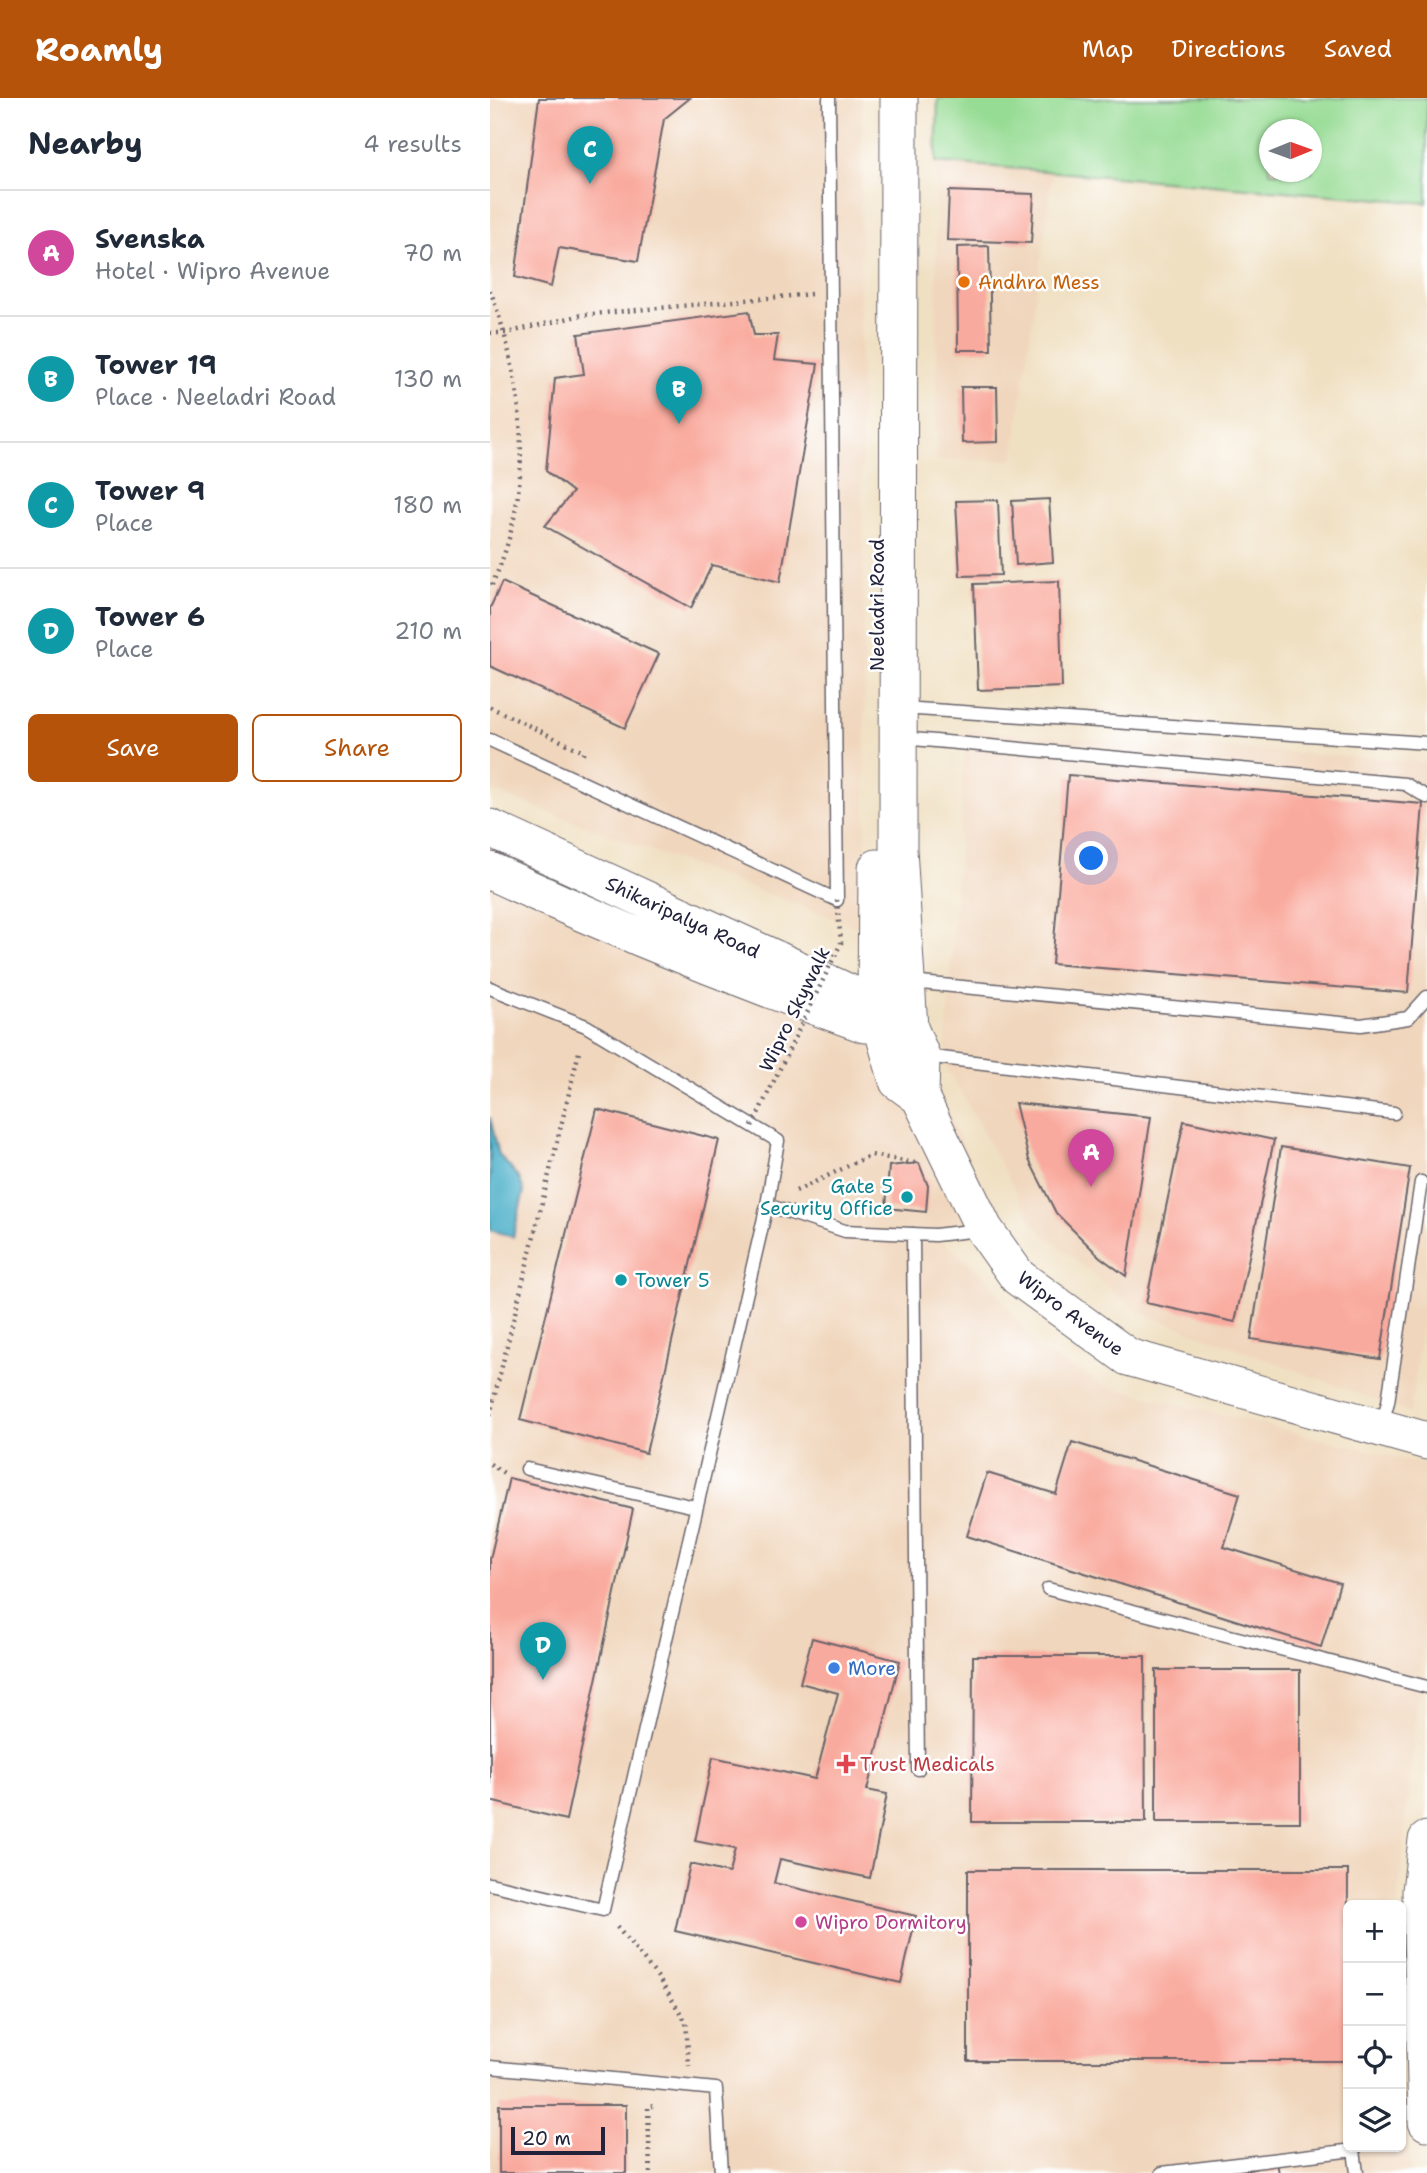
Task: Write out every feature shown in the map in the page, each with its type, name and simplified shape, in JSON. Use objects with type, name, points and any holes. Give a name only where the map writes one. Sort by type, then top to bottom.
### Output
[{"type":"main road","name":"Neeladri Road","points":[[877,98],[902,1030]]},
{"type":"main road","name":"Neeladri Road","points":[[899,98],[898,849],[906,981],[902,1030]]},
{"type":"main road","name":"Shikaripalya Road","points":[[490,828],[902,1030]]},
{"type":"main road","points":[[490,871],[591,918],[786,996],[902,1030]]},
{"type":"main road","name":"Wipro Avenue","points":[[902,1030],[920,1097],[984,1229],[1018,1277],[1128,1357],[1427,1441]]},
{"type":"main road","points":[[1427,1840],[1421,1891],[1418,2062],[1427,2122]]},
{"type":"lane","points":[[490,740],[837,900],[829,98]]},
{"type":"lane","points":[[898,723],[1427,743]]},
{"type":"lane","points":[[898,723],[1405,785],[1427,796]]},
{"type":"lane","points":[[906,981],[1285,1020],[1361,1025],[1408,1018],[1427,997]]},
{"type":"lane","points":[[490,988],[586,1026],[778,1141],[767,1205],[603,1910],[490,1884]]},
{"type":"lane","points":[[902,1030],[1394,1112]]},
{"type":"lane","points":[[1380,1427],[1388,1402],[1421,1182]]},
{"type":"lane","points":[[767,1205],[845,1231],[935,1235],[984,1229]]},
{"type":"lane","points":[[913,1234],[918,1769]]},
{"type":"lane","points":[[527,1469],[695,1507]]},
{"type":"lane","points":[[1048,1589],[1427,1688]]},
{"type":"lane","points":[[490,2067],[716,2089],[721,2173]]},
{"type":"lane","points":[[1162,2173],[1354,2150],[1357,2173]]},
{"type":"path","points":[[490,290],[506,332],[521,402],[521,464],[510,531],[490,589]]},
{"type":"path","points":[[490,333],[582,315],[826,293]]},
{"type":"path","points":[[490,707],[584,751],[571,777]]},
{"type":"path","name":"Wipro Skywalk","points":[[752,1126],[841,943],[837,900]]},
{"type":"path","points":[[490,1415],[586,1026]]},
{"type":"path","points":[[767,1205],[871,1154],[919,1163]]},
{"type":"path","points":[[603,1910],[657,1976],[686,2022],[691,2085]]},
{"type":"path","points":[[650,2173],[648,2106],[659,2106]]},
{"type":"shaded area","points":[[490,98],[862,98],[860,285],[867,931],[490,790]]},
{"type":"shaded area","points":[[936,162],[1053,172],[1013,460],[937,460]]},
{"type":"shaded area","points":[[966,730],[1427,762],[1427,1284],[1410,1413],[1137,1311],[1035,1226],[945,1064]]},
{"type":"shaded area","points":[[490,816],[909,1028],[969,1158],[1000,1214],[936,1236],[985,1276],[1038,1350],[1105,1386],[1427,1465],[1427,1602],[1398,1900],[1343,1900],[1343,2152],[1406,2152],[1406,2116],[1411,2173],[490,2173]]},
{"type":"green space","points":[[938,98],[1427,98],[1427,203],[936,162]]},
{"type":"water","points":[[490,1117],[499,1155],[519,1178],[524,1191],[513,1237],[490,1230]]},
{"type":"building","points":[[539,98],[690,98],[664,119],[638,261],[559,248],[551,287],[515,277]]},
{"type":"building","points":[[949,191],[1034,194],[1031,243],[947,240]]},
{"type":"building","points":[[989,246],[991,350],[958,350],[957,247]]},
{"type":"building","points":[[749,311],[754,335],[778,335],[774,360],[818,364],[780,582],[712,565],[691,608],[545,526],[573,492],[546,471],[555,378],[584,374],[578,334]]},
{"type":"building","points":[[961,387],[997,387],[998,442],[962,443]]},
{"type":"building","points":[[1049,499],[1053,562],[1016,565],[1012,501]]},
{"type":"building","points":[[998,500],[1001,575],[960,576],[956,501]]},
{"type":"building","points":[[1059,581],[1062,687],[978,690],[974,584]]},
{"type":"building","points":[[502,582],[659,654],[625,728],[490,666],[490,608]]},
{"type":"building","points":[[1068,775],[1423,804],[1408,993],[1052,964]]},
{"type":"building","points":[[1015,1103],[1151,1117],[1126,1276],[1100,1257],[1056,1213],[1029,1160]]},
{"type":"building","name":"Tower 5","points":[[597,1109],[719,1140],[646,1453],[520,1420]]},
{"type":"building","points":[[1184,1121],[1274,1140],[1235,1322],[1146,1303]]},
{"type":"building","points":[[1281,1147],[1410,1168],[1380,1359],[1251,1339]]},
{"type":"building","name":"Gate 5 Security Office","points":[[919,1163],[928,1186],[926,1212],[886,1208],[889,1166]]},
{"type":"building","points":[[1072,1442],[1240,1494],[1224,1547],[1340,1583],[1321,1647],[967,1536],[987,1473],[1056,1494]]},
{"type":"building","points":[[509,1478],[633,1509],[566,1820],[490,1801],[490,1559]]},
{"type":"building","points":[[812,1638],[900,1661],[867,1790],[887,1794],[870,1878],[780,1859],[774,1883],[916,1916],[901,1983],[675,1931],[690,1864],[729,1873],[735,1849],[695,1841],[713,1757],[815,1779],[838,1693],[800,1683]]},
{"type":"building","points":[[973,1656],[1145,1656],[1146,1822],[972,1822]]},
{"type":"building","points":[[1156,1670],[1300,1670],[1300,1822],[1156,1822]]},
{"type":"building","points":[[968,1870],[1348,1870],[1348,1900],[1343,1900],[1343,2061],[968,2061]]},
{"type":"building","points":[[499,2105],[626,2105],[626,2173],[499,2173]]},
{"type":"building","points":[[1277,2163],[1279,2173],[1242,2173],[1242,2172]]},
{"type":"place","name":"Tower 9","points":[[590,184]]},
{"type":"place","name":"Andhra Mess","points":[[964,282]]},
{"type":"place","name":"Tower 19","points":[[679,424]]},
{"type":"place","name":"Svenska","points":[[1091,1187]]},
{"type":"place","name":"Gate 5 Security Office","points":[[907,1197]]},
{"type":"place","name":"Tower 5","points":[[621,1280]]},
{"type":"place","name":"More","points":[[834,1668]]},
{"type":"place","name":"Tower 6","points":[[543,1680]]},
{"type":"place","name":"Trust Medicals","points":[[846,1764]]},
{"type":"place","name":"Wipro Dormitory","points":[[801,1922]]}]
